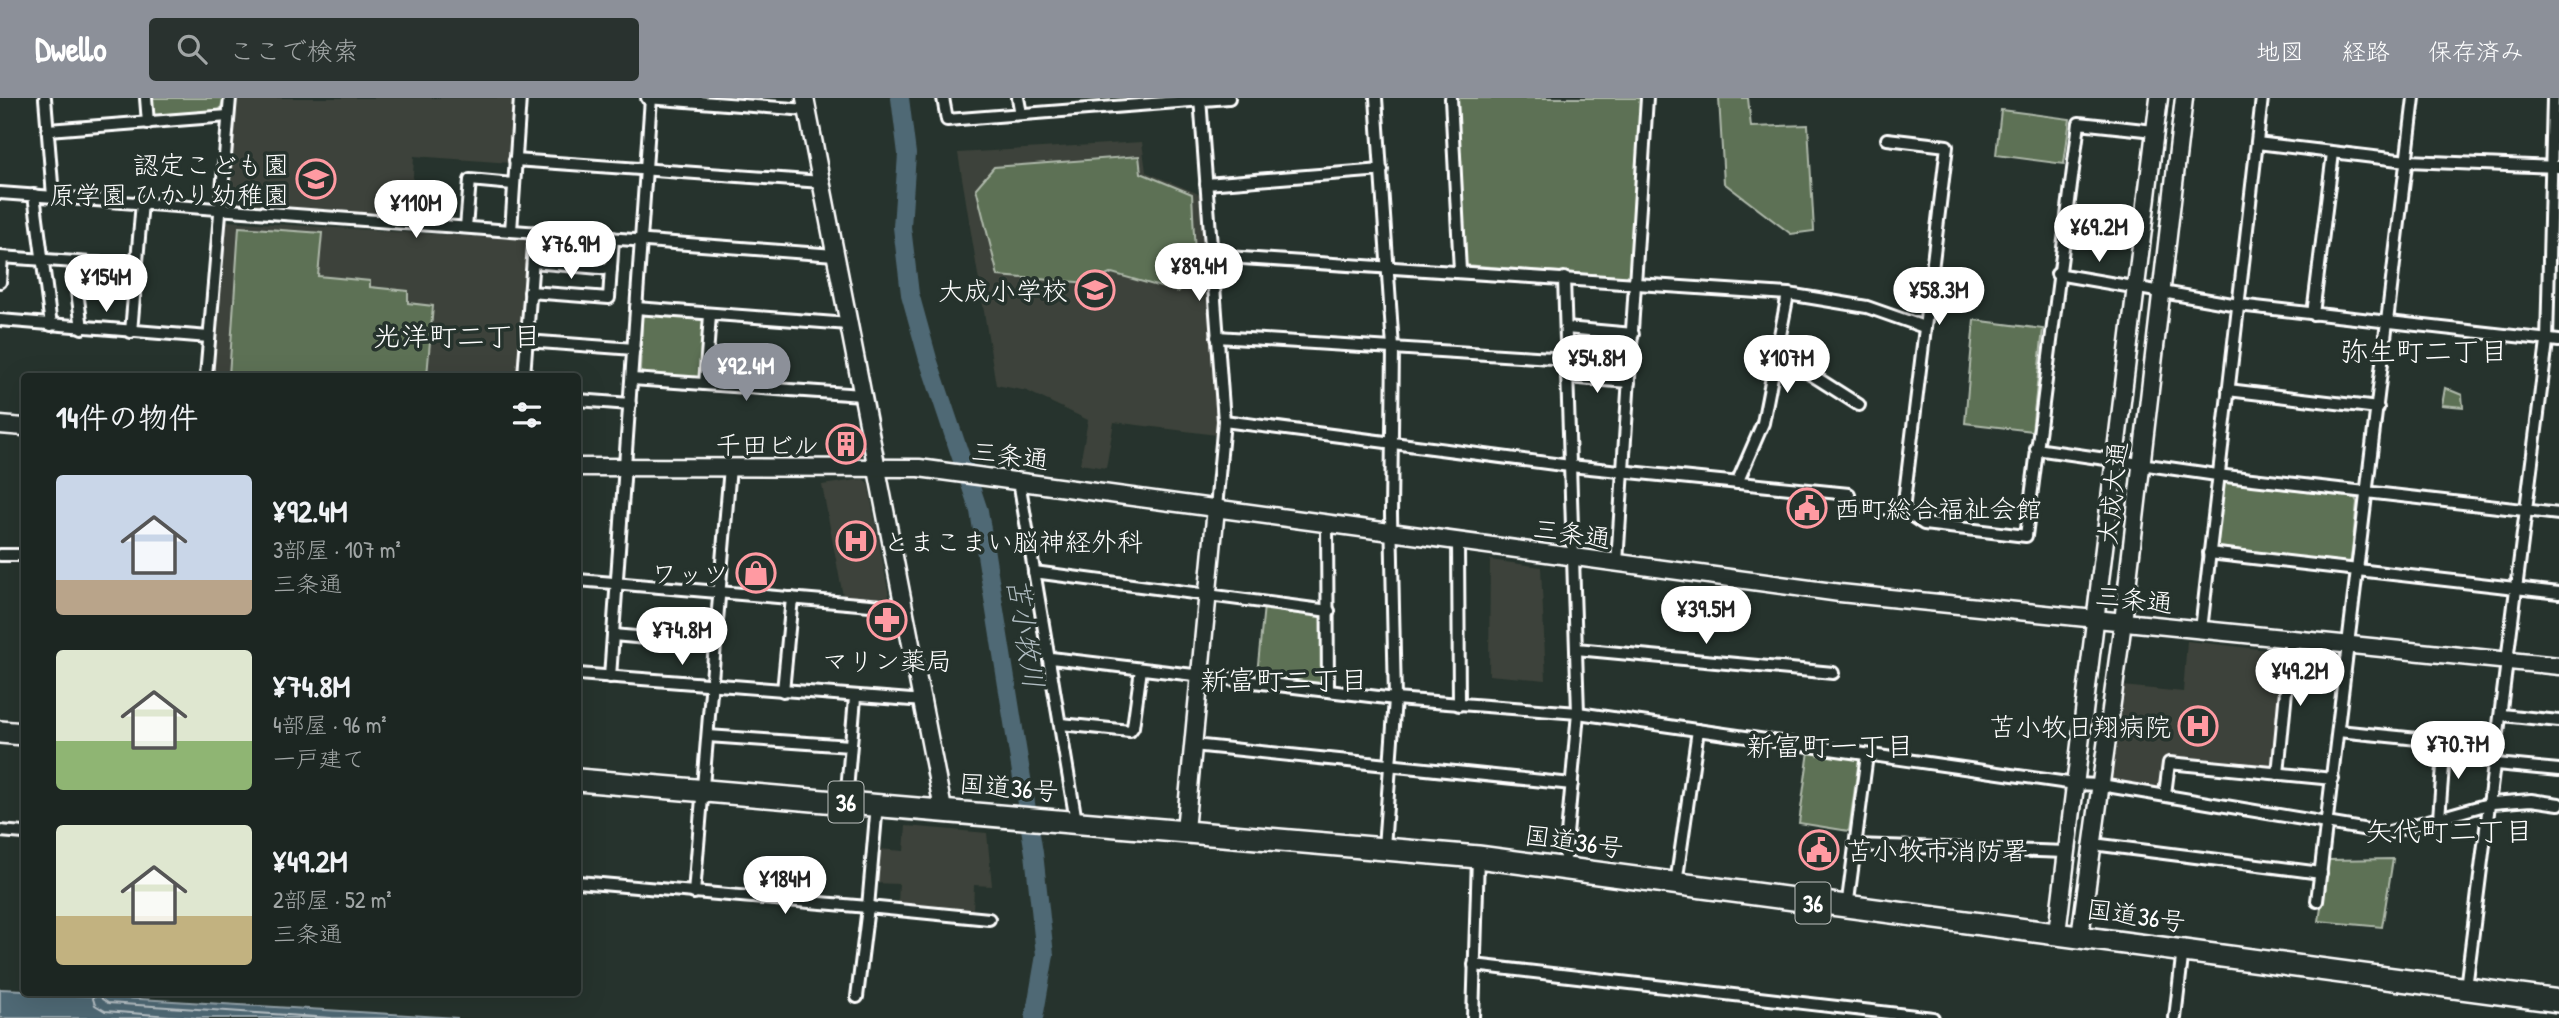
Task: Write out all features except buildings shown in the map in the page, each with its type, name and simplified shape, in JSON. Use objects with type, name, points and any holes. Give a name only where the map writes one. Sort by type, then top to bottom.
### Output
[{"type":"highway","points":[[0,732],[21,734]]},
{"type":"highway","name":"国道36号","points":[[581,780],[943,809],[1478,857],[2559,1001]]},
{"type":"street","points":[[46,98],[53,196]]},
{"type":"street","points":[[146,98],[148,123]]},
{"type":"street","points":[[206,373],[230,98]]},
{"type":"street","points":[[511,231],[520,98]]},
{"type":"street","points":[[610,677],[649,98],[806,104],[943,809]]},
{"type":"street","points":[[943,98],[947,120],[1229,98]]},
{"type":"street","points":[[1018,98],[1021,114]]},
{"type":"street","points":[[1376,98],[1393,348],[1395,699],[1384,847]]},
{"type":"street","points":[[1451,98],[1460,271]]},
{"type":"street","points":[[1617,563],[1647,98]]},
{"type":"street","name":"大成大通","points":[[2057,933],[2159,98]]},
{"type":"street","name":"大成大通","points":[[2080,936],[2123,622],[2139,463],[2184,98]]},
{"type":"street","points":[[2201,630],[2262,98]]},
{"type":"street","points":[[2317,901],[2414,98]]},
{"type":"street","points":[[2466,988],[2492,803],[2547,342],[2554,167],[2553,98]]},
{"type":"street","points":[[1185,830],[1224,421],[1200,99]]},
{"type":"street","points":[[48,130],[228,116]]},
{"type":"street","points":[[1224,421],[1570,467],[1737,482],[1903,510],[1924,524],[2026,536],[2057,274],[2079,122],[2154,131]]},
{"type":"street","points":[[1887,139],[1947,146],[1903,510]]},
{"type":"street","points":[[2257,144],[2407,161],[2554,167]]},
{"type":"street","points":[[2313,314],[2333,153]]},
{"type":"street","points":[[515,160],[822,182]]},
{"type":"street","points":[[1206,184],[1382,170]]},
{"type":"street","points":[[466,228],[470,180],[513,184]]},
{"type":"street","points":[[0,192],[835,255]]},
{"type":"street","points":[[34,195],[51,326]]},
{"type":"street","points":[[131,332],[142,202]]},
{"type":"street","points":[[524,373],[535,232]]},
{"type":"street","points":[[530,292],[609,298],[613,238]]},
{"type":"street","points":[[1211,256],[1788,294],[1867,306],[1924,327]]},
{"type":"street","points":[[0,282],[1,258],[137,266]]},
{"type":"street","points":[[73,262],[82,328]]},
{"type":"street","points":[[533,262],[611,268]]},
{"type":"street","points":[[2057,274],[2137,285],[2160,294],[2238,305],[2547,342],[2559,341]]},
{"type":"street","points":[[1564,278],[1578,713],[1564,868]]},
{"type":"street","points":[[1737,482],[1763,423],[1779,354],[1788,294]]},
{"type":"street","points":[[636,309],[849,324]]},
{"type":"street","points":[[705,384],[710,315]]},
{"type":"street","points":[[0,320],[209,337]]},
{"type":"street","points":[[1566,328],[1633,334]]},
{"type":"street","points":[[1217,337],[1567,359]]},
{"type":"street","points":[[527,341],[634,349]]},
{"type":"street","points":[[1779,354],[1859,405]]},
{"type":"street","points":[[1567,377],[1629,382]]},
{"type":"street","points":[[632,379],[862,395]]},
{"type":"street","points":[[2228,390],[2378,408]]},
{"type":"street","points":[[581,400],[630,404]]},
{"type":"street","points":[[0,425],[21,427]]},
{"type":"street","points":[[2036,449],[2217,475],[2559,514]]},
{"type":"street","name":"三条通","points":[[581,467],[919,468],[1830,592],[2559,666]]},
{"type":"street","points":[[694,892],[730,467]]},
{"type":"street","points":[[1019,481],[1061,724],[1070,820]]},
{"type":"street","points":[[1327,523],[1328,691]]},
{"type":"street","points":[[1458,541],[1459,705]]},
{"type":"street","points":[[2209,553],[2559,593]]},
{"type":"street","points":[[0,555],[21,555]]},
{"type":"street","points":[[1034,572],[1329,611]]},
{"type":"street","points":[[581,580],[905,608]]},
{"type":"street","points":[[783,691],[792,598]]},
{"type":"street","points":[[612,635],[714,644]]},
{"type":"street","points":[[2278,774],[2291,639]]},
{"type":"street","points":[[1576,649],[1833,673]]},
{"type":"street","points":[[1051,658],[1395,699],[1578,713],[2075,784],[2165,794],[2386,833],[2492,803],[2531,800],[2559,804]]},
{"type":"street","points":[[1061,724],[1130,732],[1141,669]]},
{"type":"street","points":[[581,674],[855,698],[924,701]]},
{"type":"street","points":[[846,802],[855,698]]},
{"type":"street","points":[[2502,715],[2559,721]]},
{"type":"street","points":[[1676,884],[1698,730]]},
{"type":"street","points":[[2338,731],[2498,747]]},
{"type":"street","points":[[708,736],[850,746]]},
{"type":"street","points":[[2439,818],[2445,741]]},
{"type":"street","points":[[1193,745],[1572,784]]},
{"type":"street","points":[[1847,908],[1867,755]]},
{"type":"street","points":[[2165,794],[2169,763],[2333,779]]},
{"type":"street","points":[[2496,764],[2559,770]]},
{"type":"street","points":[[857,997],[877,804]]},
{"type":"street","points":[[0,831],[21,833]]},
{"type":"street","points":[[2093,844],[2320,873]]},
{"type":"street","points":[[1855,845],[2067,852]]},
{"type":"street","points":[[1473,1018],[1478,857]]},
{"type":"street","points":[[581,882],[989,919]]},
{"type":"street","points":[[2175,1018],[2183,949]]},
{"type":"street","points":[[1474,965],[1933,1018]]},
{"type":"shaded area","points":[[233,98],[515,98],[511,163],[414,156],[411,217],[225,201]]},
{"type":"shaded area","name":"大成小学校","points":[[1142,142],[1146,172],[1201,195],[1219,422],[1217,435],[1114,422],[1106,468],[1080,464],[1088,420],[1027,391],[996,385],[958,153]]},
{"type":"shaded area","points":[[226,221],[528,240],[518,373],[214,373]]},
{"type":"shaded area","name":"とまこまい脳神経外科","points":[[863,479],[868,483],[890,601],[843,596],[822,485]]},
{"type":"shaded area","points":[[1490,560],[1541,567],[1546,680],[1489,675]]},
{"type":"shaded area","name":"苫小牧日翔病院","points":[[2187,641],[2285,652],[2273,770],[2167,759],[2163,789],[2111,782],[2122,686],[2183,692]]},
{"type":"shaded area","points":[[906,826],[987,833],[992,886],[974,885],[973,912],[898,905],[899,884],[874,883],[878,849],[904,851]]},
{"type":"green space","points":[[149,98],[224,98],[220,110],[151,116]]},
{"type":"green space","points":[[1457,98],[1642,98],[1631,273],[1626,277],[1465,265]]},
{"type":"green space","points":[[1719,98],[1748,98],[1751,127],[1808,125],[1814,231],[1791,234],[1724,183]]},
{"type":"green space","points":[[2001,110],[2070,119],[2064,164],[1996,155]]},
{"type":"green space","points":[[1139,156],[1141,173],[1192,194],[1196,275],[1178,292],[1112,273],[1090,283],[998,276],[976,188],[994,167]]},
{"type":"green space","points":[[239,227],[322,233],[318,276],[370,281],[370,287],[408,291],[408,303],[433,306],[427,373],[229,373]]},
{"type":"green space","points":[[645,314],[706,320],[701,380],[644,375],[640,371],[642,317]]},
{"type":"green space","points":[[1974,320],[2043,329],[2032,431],[1965,423]]},
{"type":"green space","points":[[2445,388],[2462,395],[2463,407],[2442,405]]},
{"type":"green space","points":[[2227,482],[2355,498],[2357,502],[2351,560],[2348,563],[2218,547],[2216,544],[2222,485]]},
{"type":"green space","points":[[1264,606],[1323,617],[1324,682],[1321,686],[1263,679],[1257,674]]},
{"type":"green space","points":[[1809,751],[1859,759],[1849,831],[1799,823]]},
{"type":"green space","points":[[2393,859],[2382,927],[2319,921],[2328,860]]},
{"type":"water","points":[[0,989],[21,990],[21,996],[91,996],[458,1018],[0,1018]]},
{"type":"waterway","name":"苫小牧川","points":[[900,98],[907,154],[902,227],[910,294],[928,359],[979,511],[1034,853],[1045,955],[1034,1018]]},
{"type":"place","name":"認定こども園 原学園 ひかり幼稚園","points":[[316,179]]},
{"type":"place","name":"大成小学校","points":[[1095,290]]},
{"type":"place","name":"千田ビル","points":[[846,444]]},
{"type":"place","name":"西町総合福祉会館","points":[[1807,508]]},
{"type":"place","name":"とまこまい脳神経外科","points":[[856,541]]},
{"type":"place","name":"ワッツ","points":[[756,573]]},
{"type":"place","name":"マリン薬局","points":[[887,620]]},
{"type":"place","name":"苫小牧日翔病院","points":[[2198,726]]},
{"type":"place","name":"苫小牧市消防署","points":[[1819,850]]},
{"type":"district","name":"光洋町二丁目","points":[[457,336]]},
{"type":"district","name":"弥生町二丁目","points":[[2424,351]]},
{"type":"district","name":"新富町二丁目","points":[[1284,680]]},
{"type":"district","name":"新富町一丁目","points":[[1830,746]]},
{"type":"district","name":"矢代町二丁目","points":[[2449,831]]}]
